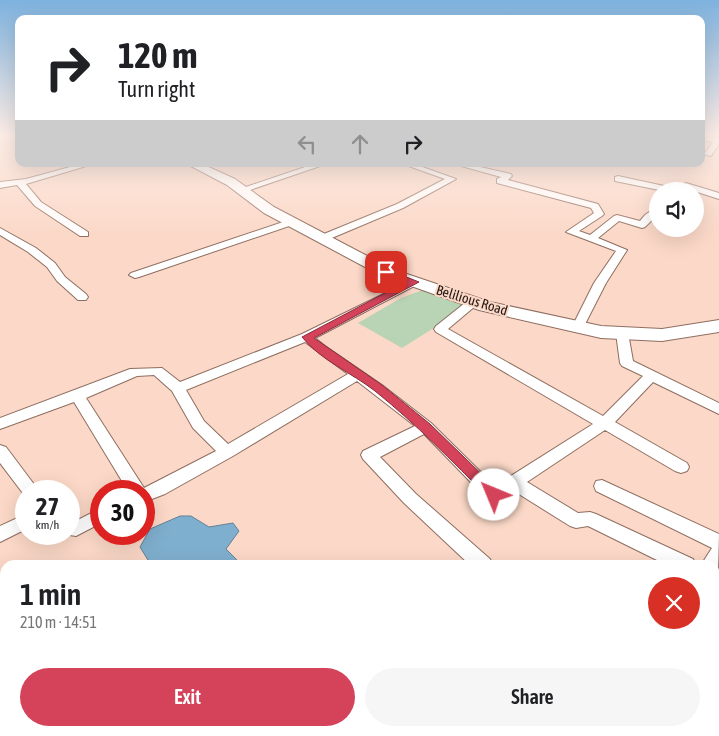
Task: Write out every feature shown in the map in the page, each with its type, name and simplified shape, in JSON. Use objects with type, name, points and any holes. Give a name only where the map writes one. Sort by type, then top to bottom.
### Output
[{"type":"main road","name":"Belilious Road","points":[[204,169],[230,182],[269,210],[386,272],[474,302],[601,332],[662,335],[719,326]]},
{"type":"street","points":[[0,186],[69,169]]},
{"type":"street","points":[[241,190],[305,169]]},
{"type":"street","points":[[323,238],[400,206],[452,178],[424,169]]},
{"type":"street","points":[[432,172],[436,169]]},
{"type":"street","points":[[480,169],[508,176],[500,181],[596,206],[599,214],[571,232],[622,250],[600,283],[578,327]]},
{"type":"street","points":[[618,179],[649,186]]},
{"type":"street","points":[[24,181],[20,183],[38,204],[84,234]]},
{"type":"street","points":[[704,191],[719,196]]},
{"type":"street","points":[[591,239],[618,218],[642,224],[649,215]]},
{"type":"street","points":[[135,275],[292,222]]},
{"type":"street","points":[[0,231],[32,250],[51,265],[61,279],[82,297]]},
{"type":"street","points":[[178,388],[307,337],[414,282]]},
{"type":"street","points":[[474,302],[440,329],[681,467]]},
{"type":"street","points":[[622,333],[627,363],[719,409]]},
{"type":"street","points":[[307,337],[383,392],[426,427],[494,495],[604,424],[652,375]]},
{"type":"street","points":[[0,424],[77,396],[135,372],[157,370],[178,388],[198,424],[227,452]]},
{"type":"street","points":[[155,490],[227,452],[357,375]]},
{"type":"street","points":[[77,396],[130,480]]},
{"type":"street","points":[[426,427],[369,455],[412,504],[477,560]]},
{"type":"street","points":[[0,451],[23,480]]},
{"type":"street","points":[[512,482],[576,521],[590,519],[676,560]]},
{"type":"street","points":[[602,486],[719,543]]},
{"type":"street","points":[[0,535],[15,528]]},
{"type":"green space","points":[[428,288],[470,305],[402,348],[358,323],[401,298]]},
{"type":"water","points":[[180,516],[191,516],[209,527],[233,523],[239,531],[226,549],[237,560],[148,560],[140,547],[141,545],[155,545],[155,527]]},
{"type":"route","points":[[386,272],[414,282],[307,337],[377,388],[426,427],[494,495]]}]
